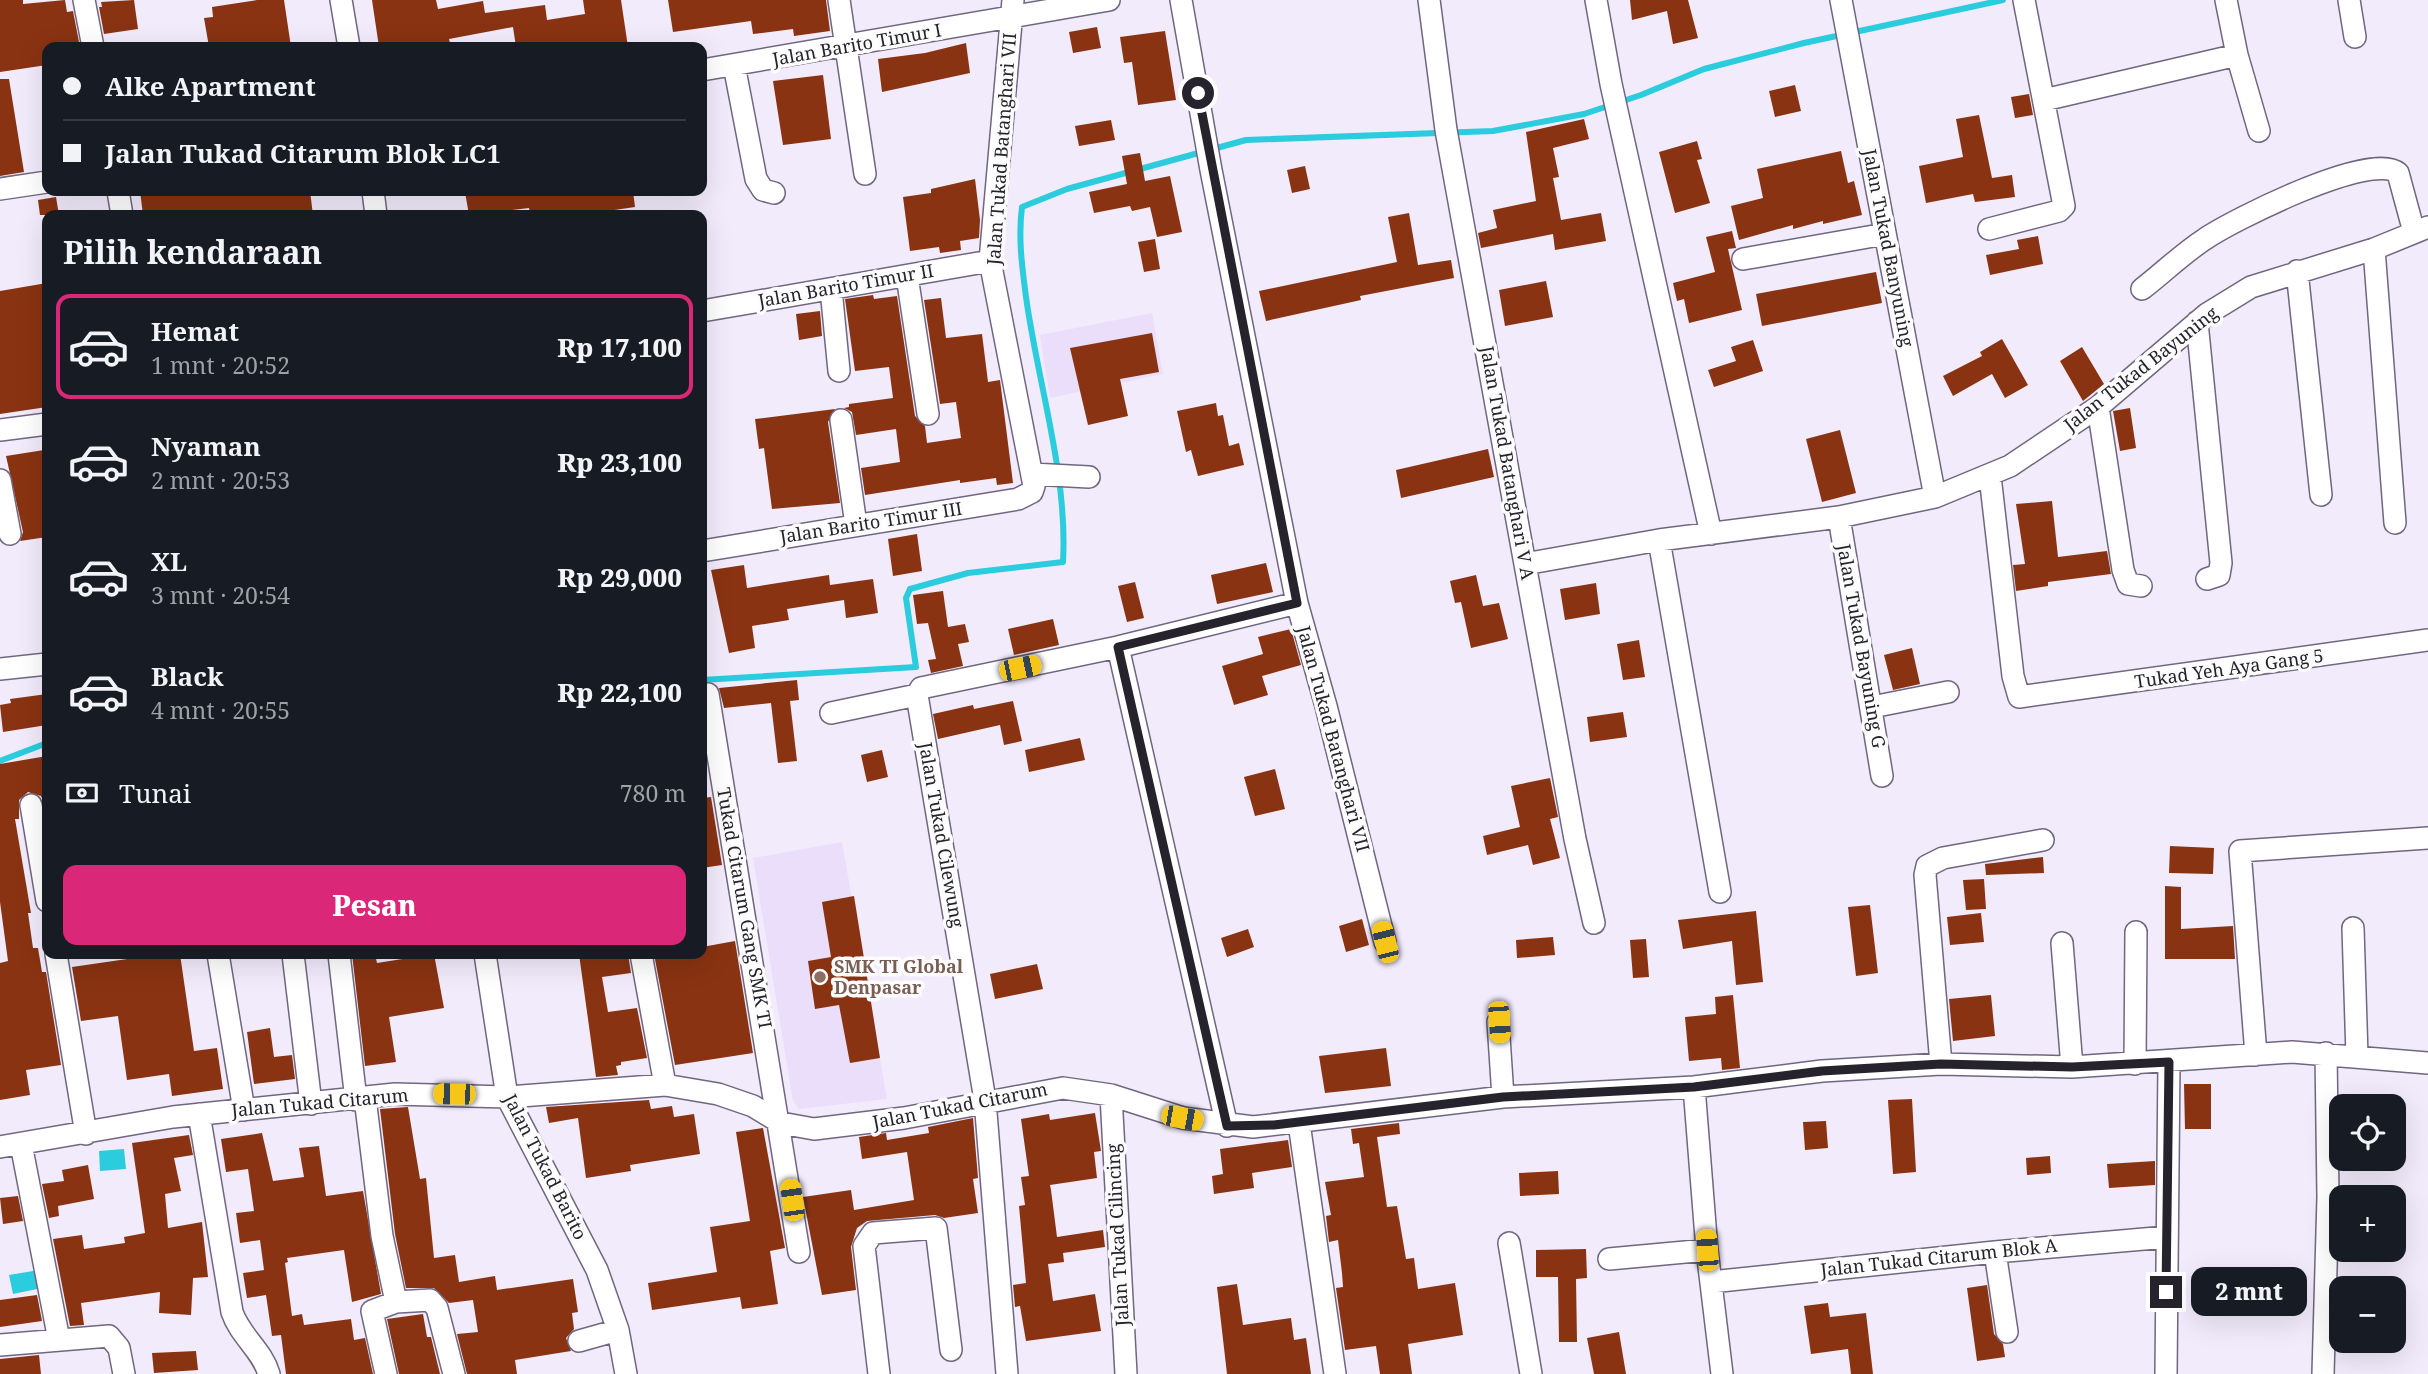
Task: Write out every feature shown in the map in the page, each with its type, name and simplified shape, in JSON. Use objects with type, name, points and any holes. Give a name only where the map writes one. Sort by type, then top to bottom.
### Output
[{"type":"street","points":[[84,0],[92,42]]},
{"type":"street","points":[[341,0],[348,42]]},
{"type":"street","points":[[839,0],[865,174]]},
{"type":"street","name":"Jalan Tukad Batanghari VII","points":[[1054,478],[990,261],[1013,9],[1109,0]]},
{"type":"street","name":"Jalan Tukad Batanghari VII","points":[[1181,0],[1211,170],[1297,603],[1326,706],[1385,942]]},
{"type":"street","name":"Jalan Tukad Batanghari V A","points":[[1429,0],[1446,130],[1575,839],[1594,923]]},
{"type":"street","points":[[1596,0],[1611,84],[1711,534]]},
{"type":"street","points":[[2226,0],[2237,55],[2259,131]]},
{"type":"street","points":[[2349,0],[2355,37]]},
{"type":"street","name":"Jalan Tukad Banyuning","points":[[1843,8],[1935,497]]},
{"type":"street","points":[[1989,229],[2059,211],[2064,206],[2026,8]]},
{"type":"street","name":"Jalan Barito Timur I","points":[[707,69],[846,48],[1013,9]]},
{"type":"street","points":[[2044,100],[2237,55]]},
{"type":"street","points":[[734,65],[757,179],[763,190],[774,193]]},
{"type":"street","points":[[2142,289],[2202,240],[2244,214],[2332,180],[2372,169],[2386,167],[2398,173],[2421,229]]},
{"type":"street","points":[[0,189],[42,183]]},
{"type":"street","name":"Jalan Tukad Bayuning","points":[[1525,564],[1659,540],[1839,517],[1935,497],[1990,476],[2098,407],[2197,322],[2251,287],[2374,249],[2421,229]]},
{"type":"street","points":[[1743,259],[1885,233]]},
{"type":"street","points":[[2374,249],[2395,523]]},
{"type":"street","name":"Jalan Barito Timur II","points":[[707,310],[990,261]]},
{"type":"street","points":[[2297,271],[2321,495]]},
{"type":"street","points":[[907,276],[928,414]]},
{"type":"street","points":[[831,289],[839,371]]},
{"type":"street","points":[[2197,322],[2221,563],[2218,575],[2207,579]]},
{"type":"street","points":[[2098,407],[2123,570],[2129,584],[2141,586]]},
{"type":"street","points":[[841,420],[856,525]]},
{"type":"street","points":[[0,430],[42,425]]},
{"type":"street","name":"Tukad Yeh Aya Gang 5","points":[[1990,476],[2015,687],[2019,697],[2029,698],[2428,640]]},
{"type":"street","name":"Jalan Barito Timur III","points":[[707,550],[1018,499],[1054,478]]},
{"type":"street","points":[[0,480],[10,534]]},
{"type":"street","name":"Jalan Tukad Bayuning G","points":[[1839,517],[1882,775]]},
{"type":"street","points":[[1659,540],[1720,892]]},
{"type":"street","points":[[831,713],[917,695],[922,688],[1118,647],[1297,603]]},
{"type":"street","points":[[1118,647],[1227,1126]]},
{"type":"street","points":[[0,669],[42,665]]},
{"type":"street","points":[[1871,707],[1948,692]]},
{"type":"street","name":"Tukad Citarum Gang SMK TI","points":[[708,694],[799,1252]]},
{"type":"street","name":"Jalan Tukad Cilewung","points":[[917,695],[985,1100],[1007,1374]]},
{"type":"street","points":[[31,804],[42,871]]},
{"type":"street","points":[[2256,1055],[2240,851],[2428,838]]},
{"type":"street","points":[[1941,1064],[1927,866],[1942,858],[2043,840]]},
{"type":"street","points":[[2353,928],[2357,1056]]},
{"type":"street","points":[[2136,932],[2136,1064]]},
{"type":"street","points":[[2062,943],[2072,1067]]},
{"type":"street","points":[[57,959],[86,1134]]},
{"type":"street","points":[[219,959],[244,1110]]},
{"type":"street","points":[[294,959],[312,1104]]},
{"type":"street","points":[[340,959],[382,1236],[396,1302]]},
{"type":"street","name":"Jalan Tukad Barito","points":[[486,959],[507,1097],[597,1270],[618,1330],[626,1374]]},
{"type":"street","points":[[642,959],[664,1085]]},
{"type":"street","points":[[1499,1022],[1503,1097]]},
{"type":"street","points":[[2323,1374],[2328,1197],[2326,1053]]},
{"type":"street","name":"Jalan Tukad Citarum","points":[[10,1146],[199,1114],[395,1094],[507,1097],[664,1085],[739,1101],[780,1123],[814,1129],[852,1126],[1063,1087],[1111,1095],[1182,1118],[1227,1126],[1253,1127],[1503,1097],[1694,1087],[1822,1071],[1941,1064],[2072,1067],[2326,1053],[2428,1063]]},
{"type":"street","points":[[2166,1374],[2169,1062]]},
{"type":"street","points":[[1694,1087],[1707,1250],[1722,1374]]},
{"type":"street","name":"Jalan Tukad Cilincing","points":[[1111,1095],[1125,1374]]},
{"type":"street","points":[[199,1114],[232,1312],[242,1336],[260,1353],[269,1374]]},
{"type":"street","points":[[1299,1122],[1335,1374]]},
{"type":"street","points":[[10,1146],[59,1340]]},
{"type":"street","points":[[879,1374],[864,1246],[873,1233],[936,1228],[951,1350]]},
{"type":"street","name":"Jalan Tukad Citarum Blok A","points":[[1712,1282],[2167,1237]]},
{"type":"street","points":[[1510,1242],[1531,1374]]},
{"type":"street","points":[[1609,1259],[1707,1250]]},
{"type":"street","points":[[1995,1252],[2007,1332]]},
{"type":"street","points":[[386,1374],[372,1311],[396,1302],[430,1300],[435,1303],[454,1374]]},
{"type":"street","points":[[579,1341],[618,1330]]},
{"type":"street","points":[[0,1345],[109,1336],[119,1348],[124,1374]]},
{"type":"shaded area","points":[[1152,313],[1163,374],[1050,398],[1040,335]]},
{"type":"shaded area","name":"SMK TI Global Denpasar","points":[[842,842],[887,1099],[799,1109],[793,1101],[753,858]]},
{"type":"water","points":[[124,1149],[126,1169],[100,1171],[99,1151]]},
{"type":"water","points":[[39,1270],[42,1288],[13,1294],[9,1275]]},
{"type":"building","points":[[0,0],[23,0],[23,4],[65,0],[67,12],[73,11],[79,42],[42,42],[42,66],[0,72]]},
{"type":"building","points":[[134,0],[138,29],[104,34],[99,7],[102,7],[101,2]]},
{"type":"building","points":[[257,0],[284,0],[290,42],[208,42],[204,18],[213,17],[212,7]]},
{"type":"building","points":[[372,0],[436,0],[438,9],[483,1],[485,13],[545,5],[547,20],[585,14],[583,0],[621,0],[627,42],[515,42],[513,27],[449,39],[450,42],[378,42]]},
{"type":"building","points":[[668,0],[826,0],[830,31],[794,36],[793,29],[753,34],[751,21],[673,32]]},
{"type":"building","points":[[1630,0],[1688,0],[1698,38],[1673,44],[1667,11],[1632,20]]},
{"type":"building","points":[[1097,27],[1101,48],[1073,53],[1069,32]]},
{"type":"building","points":[[1165,31],[1176,100],[1138,105],[1132,62],[1124,63],[1120,37]]},
{"type":"building","points":[[966,43],[970,73],[882,92],[878,59],[925,53]]},
{"type":"building","points":[[823,75],[831,139],[783,145],[773,81]]},
{"type":"building","points":[[0,79],[9,79],[24,172],[0,176]]},
{"type":"building","points":[[1795,85],[1801,111],[1775,117],[1769,91]]},
{"type":"building","points":[[2029,94],[2033,115],[2015,118],[2011,97]]},
{"type":"building","points":[[1979,115],[1992,178],[2012,175],[2015,197],[1975,202],[1973,194],[1926,203],[1919,166],[1963,157],[1956,119]]},
{"type":"building","points":[[1584,119],[1589,139],[1553,148],[1559,177],[1553,178],[1561,220],[1601,213],[1606,241],[1555,250],[1553,234],[1481,248],[1478,233],[1497,228],[1493,210],[1536,201],[1526,132]]},
{"type":"building","points":[[1111,120],[1115,140],[1079,146],[1075,126]]},
{"type":"building","points":[[1697,141],[1702,159],[1697,160],[1710,203],[1675,213],[1659,152]]},
{"type":"building","points":[[1841,151],[1848,183],[1854,181],[1862,215],[1793,229],[1793,225],[1739,240],[1731,206],[1763,198],[1757,169]]},
{"type":"building","points":[[1140,153],[1145,181],[1170,176],[1182,232],[1157,237],[1150,207],[1132,211],[1130,206],[1094,213],[1089,192],[1127,184],[1122,156]]},
{"type":"building","points":[[1305,166],[1310,189],[1292,193],[1287,170]]},
{"type":"building","points":[[975,179],[980,220],[979,238],[960,241],[961,250],[940,253],[939,247],[910,251],[903,197],[931,193],[931,189]]},
{"type":"building","points":[[141,196],[311,196],[312,210],[142,210]]},
{"type":"building","points":[[466,196],[634,196],[635,207],[614,210],[468,210]]},
{"type":"building","points":[[56,197],[58,210],[42,210],[40,215],[38,200]]},
{"type":"building","points":[[1409,213],[1418,265],[1451,260],[1454,278],[1360,296],[1361,300],[1266,321],[1259,291],[1397,262],[1388,217]]},
{"type":"building","points":[[1732,231],[1736,248],[1728,249],[1742,310],[1689,323],[1684,299],[1677,301],[1673,283],[1715,272],[1706,237]]},
{"type":"building","points":[[2038,236],[2043,264],[1990,275],[1986,255],[2019,249],[2017,240]]},
{"type":"building","points":[[1155,239],[1160,269],[1144,272],[1138,242]]},
{"type":"building","points":[[1876,272],[1882,303],[1762,326],[1756,294]]},
{"type":"building","points":[[1546,281],[1553,317],[1505,326],[1499,290]]},
{"type":"building","points":[[42,284],[42,408],[0,414],[0,291]]},
{"type":"building","points":[[873,295],[874,299],[897,296],[915,416],[925,426],[927,443],[961,438],[956,402],[940,404],[924,300],[941,298],[946,338],[982,334],[988,382],[1000,380],[1013,483],[997,485],[996,478],[960,483],[960,480],[865,495],[861,468],[900,462],[896,429],[856,435],[852,412],[844,408],[849,407],[849,404],[893,398],[889,367],[855,371],[845,299]]},
{"type":"building","points":[[820,311],[822,336],[799,340],[796,314]]},
{"type":"building","points":[[1152,333],[1159,372],[1120,379],[1128,416],[1088,425],[1070,348]]},
{"type":"building","points":[[2002,339],[2028,385],[2005,398],[1992,374],[1953,396],[1943,376],[1982,356],[1980,352]]},
{"type":"building","points":[[1753,340],[1763,371],[1714,387],[1708,370],[1736,361],[1731,347]]},
{"type":"building","points":[[2082,347],[2104,384],[2083,401],[2060,361]]},
{"type":"building","points":[[1216,403],[1218,416],[1223,415],[1229,446],[1239,443],[1244,465],[1198,476],[1191,450],[1186,452],[1177,411]]},
{"type":"building","points":[[2130,408],[2136,448],[2120,451],[2113,411]]},
{"type":"building","points":[[835,409],[828,422],[840,503],[772,509],[764,448],[759,449],[755,419]]},
{"type":"building","points":[[1840,430],[1856,493],[1822,502],[1806,439]]},
{"type":"building","points":[[1488,449],[1494,477],[1401,498],[1396,470]]},
{"type":"building","points":[[42,450],[42,538],[20,541],[23,532],[6,456]]},
{"type":"building","points":[[2052,501],[2058,557],[2107,551],[2111,574],[2048,582],[2048,586],[2016,591],[2013,565],[2025,564],[2016,504]]},
{"type":"building","points":[[917,534],[922,571],[893,576],[888,539]]},
{"type":"building","points":[[1266,563],[1273,592],[1217,604],[1211,575]]},
{"type":"building","points":[[744,565],[747,588],[829,575],[830,585],[873,579],[878,613],[846,618],[844,600],[787,609],[789,620],[752,626],[755,648],[729,653],[711,570]]},
{"type":"building","points":[[1476,575],[1483,606],[1499,603],[1508,639],[1471,648],[1461,602],[1455,603],[1450,581]]},
{"type":"building","points":[[1135,582],[1144,618],[1127,622],[1118,586]]},
{"type":"building","points":[[1596,583],[1600,614],[1565,620],[1560,589]]},
{"type":"building","points":[[943,591],[948,627],[965,624],[969,642],[958,644],[963,666],[931,673],[928,660],[936,659],[928,623],[917,624],[913,595]]},
{"type":"building","points":[[1053,619],[1059,645],[1014,655],[1008,629]]},
{"type":"building","points":[[1291,629],[1301,665],[1262,676],[1268,695],[1234,705],[1222,666],[1263,654],[1258,637]]},
{"type":"building","points":[[1639,640],[1645,677],[1623,680],[1617,644]]},
{"type":"building","points":[[1912,648],[1920,684],[1893,690],[1884,655]]},
{"type":"building","points":[[797,680],[799,700],[790,701],[797,761],[778,763],[771,703],[724,708],[719,688]]},
{"type":"building","points":[[42,695],[42,726],[3,732],[0,705],[11,703],[10,699]]},
{"type":"building","points":[[1013,701],[1022,741],[1004,745],[1000,725],[938,739],[933,714],[973,705],[974,709]]},
{"type":"building","points":[[1623,712],[1627,737],[1590,742],[1587,717]]},
{"type":"building","points":[[1080,738],[1085,760],[1029,772],[1025,750]]},
{"type":"building","points":[[882,750],[888,777],[867,782],[861,755]]},
{"type":"building","points":[[42,757],[42,798],[28,792],[19,800],[19,819],[15,819],[31,913],[28,913],[33,948],[38,948],[42,972],[46,972],[61,1065],[26,1070],[30,1095],[0,1100],[0,963],[8,961],[0,902],[0,764]]},
{"type":"building","points":[[1275,769],[1285,809],[1255,816],[1244,777]]},
{"type":"building","points":[[1550,778],[1558,817],[1550,819],[1560,858],[1533,865],[1528,845],[1487,855],[1483,836],[1520,827],[1511,786]]},
{"type":"building","points":[[707,797],[711,797],[722,865],[707,867]]},
{"type":"building","points":[[2170,846],[2214,848],[2213,874],[2169,873]]},
{"type":"building","points":[[2043,857],[2044,873],[1986,875],[1985,864]]},
{"type":"building","points":[[1984,879],[1986,909],[1966,910],[1963,880]]},
{"type":"building","points":[[2165,886],[2181,887],[2181,929],[2233,926],[2235,959],[2165,959]]},
{"type":"building","points":[[854,896],[880,1058],[850,1063],[839,1005],[815,1009],[808,961],[831,957],[822,902]]},
{"type":"building","points":[[1870,905],[1878,973],[1856,976],[1848,907]]},
{"type":"building","points":[[1756,911],[1763,982],[1736,985],[1732,941],[1683,949],[1678,920]]},
{"type":"building","points":[[1981,913],[1984,942],[1950,945],[1947,917]]},
{"type":"building","points":[[1362,919],[1369,945],[1346,952],[1339,926]]},
{"type":"building","points":[[1248,929],[1254,947],[1227,957],[1221,938]]},
{"type":"building","points":[[1553,937],[1555,955],[1517,958],[1516,940]]},
{"type":"building","points":[[1646,939],[1649,977],[1633,978],[1630,940]]},
{"type":"building","points":[[735,941],[753,1053],[675,1065],[655,959],[707,959],[707,946]]},
{"type":"building","points":[[127,959],[181,959],[194,1051],[217,1048],[223,1089],[172,1096],[169,1074],[127,1080],[118,1016],[81,1021],[72,967]]},
{"type":"building","points":[[353,959],[376,959],[377,963],[402,959],[435,959],[444,1008],[389,1017],[396,1062],[365,1066]]},
{"type":"building","points":[[580,959],[629,959],[631,973],[602,977],[608,1012],[637,1008],[647,1058],[621,1062],[621,1065],[616,1066],[618,1075],[596,1077]]},
{"type":"building","points":[[1037,964],[1043,989],[995,999],[990,974]]},
{"type":"building","points":[[1733,995],[1740,1068],[1722,1070],[1721,1058],[1689,1061],[1685,1017],[1716,1014],[1715,997]]},
{"type":"building","points":[[1991,995],[1995,1036],[1953,1041],[1949,999]]},
{"type":"building","points":[[270,1028],[274,1057],[292,1055],[295,1079],[254,1084],[247,1032]]},
{"type":"building","points":[[1386,1048],[1391,1086],[1325,1093],[1319,1056]]},
{"type":"building","points":[[2184,1084],[2211,1084],[2211,1129],[2185,1129]]},
{"type":"building","points":[[1912,1099],[1916,1172],[1893,1174],[1888,1100]]},
{"type":"building","points":[[649,1100],[651,1109],[672,1106],[674,1117],[694,1114],[700,1154],[630,1165],[631,1171],[586,1178],[578,1118],[549,1123],[546,1107]]},
{"type":"building","points":[[408,1107],[420,1179],[426,1178],[434,1258],[455,1255],[459,1282],[495,1276],[497,1290],[573,1279],[578,1312],[572,1313],[574,1329],[566,1338],[571,1351],[515,1360],[517,1374],[467,1374],[457,1334],[478,1332],[473,1300],[449,1303],[434,1288],[406,1288],[395,1234],[380,1109]]},
{"type":"building","points":[[1095,1113],[1101,1151],[1094,1152],[1097,1178],[1050,1185],[1057,1237],[1103,1230],[1105,1247],[1063,1253],[1064,1262],[1048,1264],[1053,1301],[1095,1294],[1101,1331],[1026,1341],[1020,1306],[1015,1307],[1013,1285],[1026,1283],[1019,1206],[1025,1205],[1021,1177],[1029,1176],[1021,1119],[1049,1114],[1050,1120]]},
{"type":"building","points":[[973,1118],[978,1178],[973,1179],[978,1213],[944,1218],[935,1215],[867,1221],[857,1228],[851,1247],[856,1290],[822,1295],[803,1197],[851,1190],[854,1210],[914,1200],[907,1152],[862,1159],[859,1137],[886,1133],[887,1140],[929,1133],[928,1127]]},
{"type":"building","points":[[1826,1121],[1828,1148],[1805,1150],[1803,1122]]},
{"type":"building","points":[[1399,1123],[1400,1134],[1377,1137],[1387,1207],[1397,1206],[1406,1259],[1414,1258],[1418,1289],[1455,1283],[1463,1335],[1408,1344],[1412,1374],[1380,1374],[1376,1346],[1345,1350],[1336,1288],[1343,1287],[1342,1273],[1338,1240],[1329,1242],[1326,1216],[1331,1215],[1325,1182],[1364,1177],[1359,1143],[1353,1144],[1351,1129]]},
{"type":"building","points":[[763,1128],[785,1248],[770,1251],[778,1304],[742,1309],[740,1297],[652,1310],[648,1283],[717,1272],[710,1227],[750,1221],[736,1132]]},
{"type":"building","points":[[262,1133],[273,1181],[304,1177],[299,1148],[319,1146],[326,1196],[363,1191],[381,1294],[352,1302],[344,1250],[287,1258],[288,1262],[285,1263],[292,1316],[302,1314],[304,1325],[351,1319],[354,1340],[365,1338],[373,1374],[286,1374],[281,1335],[272,1336],[266,1295],[247,1298],[243,1273],[264,1270],[260,1240],[240,1243],[236,1213],[254,1211],[248,1169],[226,1172],[221,1139]]},
{"type":"building","points":[[189,1135],[193,1155],[174,1158],[181,1191],[165,1194],[168,1228],[202,1222],[208,1277],[193,1278],[191,1315],[159,1313],[160,1292],[81,1303],[84,1325],[70,1326],[53,1239],[82,1235],[84,1249],[125,1243],[124,1237],[145,1233],[132,1143]]},
{"type":"building","points":[[1288,1140],[1292,1167],[1252,1173],[1254,1188],[1214,1194],[1212,1176],[1223,1174],[1220,1149]]},
{"type":"building","points":[[2050,1156],[2051,1173],[2027,1175],[2026,1158]]},
{"type":"building","points":[[2155,1161],[2155,1185],[2109,1188],[2107,1164]]},
{"type":"building","points":[[88,1165],[94,1199],[58,1206],[59,1216],[49,1218],[42,1184],[64,1181],[62,1170]]},
{"type":"building","points":[[1558,1171],[1559,1194],[1520,1196],[1519,1173]]},
{"type":"building","points":[[18,1196],[23,1221],[3,1224],[0,1198]]},
{"type":"building","points":[[1586,1249],[1587,1278],[1576,1279],[1577,1342],[1559,1342],[1558,1277],[1536,1277],[1536,1250]]},
{"type":"building","points":[[1237,1284],[1243,1325],[1291,1318],[1294,1340],[1306,1338],[1311,1374],[1227,1374],[1217,1287]]},
{"type":"building","points":[[1987,1285],[1994,1334],[2003,1344],[2005,1357],[1977,1361],[1967,1288]]},
{"type":"building","points":[[37,1295],[42,1321],[0,1327],[0,1300]]},
{"type":"building","points":[[1828,1303],[1830,1317],[1866,1313],[1873,1374],[1851,1374],[1848,1349],[1811,1354],[1804,1306]]},
{"type":"building","points":[[423,1314],[427,1337],[431,1337],[440,1374],[399,1374],[387,1319]]},
{"type":"building","points":[[1619,1332],[1626,1374],[1594,1374],[1587,1338]]},
{"type":"building","points":[[196,1351],[198,1370],[154,1373],[152,1353]]},
{"type":"building","points":[[39,1355],[41,1374],[0,1374],[0,1359]]},
{"type":"waterway","points":[[707,680],[916,667],[906,598],[910,589],[968,573],[1063,562],[1057,463],[1023,274],[1020,241],[1022,207],[1067,189],[1246,140],[1493,131],[1584,114],[1641,95],[1704,69],[1804,43],[2003,0]]},
{"type":"waterway","points":[[0,761],[42,745]]},
{"type":"place","name":"SMK TI Global Denpasar","points":[[820,977]]},
{"type":"route","points":[[1198,93],[1297,603],[1118,647],[1227,1126],[1274,1125],[1503,1097],[1694,1087],[1822,1071],[1941,1064],[2072,1067],[2169,1062],[2166,1292]]}]
